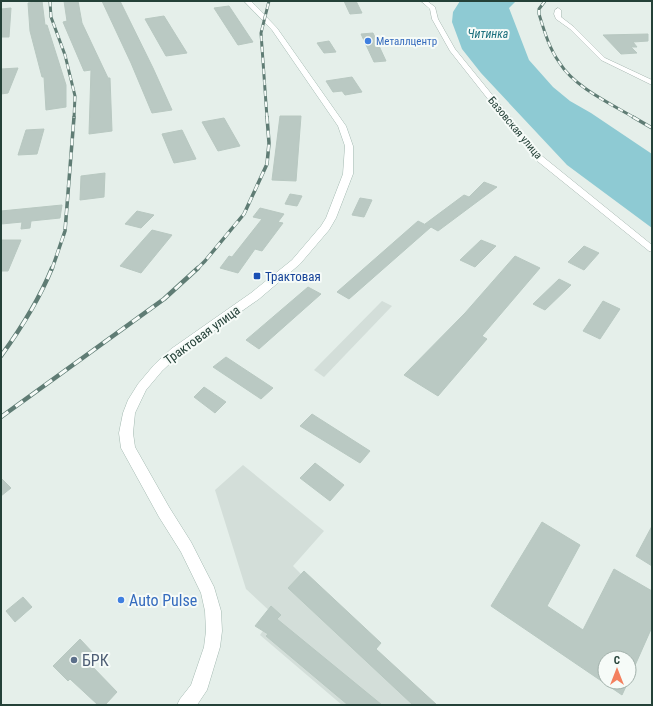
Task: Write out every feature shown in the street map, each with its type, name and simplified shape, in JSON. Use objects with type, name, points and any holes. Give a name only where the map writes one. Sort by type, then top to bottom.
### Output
[{"type":"main road","name":"Трактовая улица","points":[[186,705],[198,690],[212,647],[214,631],[213,611],[208,592],[186,547],[164,512],[128,448],[126,432],[129,413],[134,400],[142,387],[158,368],[175,352],[255,296],[296,262],[325,228],[331,218],[348,174],[349,146],[342,126],[275,29],[247,1]]},
{"type":"street","name":"Базовская улица","points":[[424,1],[433,8],[435,19],[452,50],[539,158],[652,249]]},
{"type":"street","points":[[558,10],[558,18],[572,28],[603,59],[652,83]]},
{"type":"shaded area","points":[[382,301],[392,306],[324,377],[314,370]]},
{"type":"shaded area","points":[[243,465],[324,531],[293,566],[432,705],[342,705],[260,635],[274,615],[246,589],[215,490]]},
{"type":"water","name":"Читинка","points":[[460,1],[516,1],[509,8],[529,60],[553,87],[570,101],[591,113],[652,154],[652,228],[567,165],[481,73],[462,49],[452,22],[453,12]]},
{"type":"building","points":[[42,1],[45,25],[47,25],[66,85],[66,107],[46,110],[44,77],[42,77],[30,31],[28,3]]},
{"type":"building","points":[[64,1],[78,1],[82,23],[108,78],[110,78],[112,131],[89,134],[91,70],[84,71],[63,22],[67,21]]},
{"type":"building","points":[[102,1],[120,1],[172,110],[152,113],[131,63]]},
{"type":"building","points":[[344,1],[356,1],[362,13],[350,14]]},
{"type":"building","points":[[229,6],[253,42],[238,45],[214,8]]},
{"type":"building","points":[[11,8],[9,37],[1,37],[1,9]]},
{"type":"building","points":[[164,16],[187,53],[166,56],[145,19]]},
{"type":"building","points":[[373,33],[386,61],[374,62],[361,34]]},
{"type":"building","points":[[648,34],[648,41],[633,42],[637,47],[631,47],[637,53],[621,54],[603,35]]},
{"type":"building","points":[[329,41],[336,52],[324,53],[317,43]]},
{"type":"building","points":[[18,68],[8,93],[1,94],[1,69]]},
{"type":"building","points":[[352,77],[362,92],[345,95],[342,91],[333,92],[326,81]]},
{"type":"building","points":[[280,116],[301,116],[296,181],[272,180]]},
{"type":"building","points":[[224,118],[240,146],[218,151],[202,122]]},
{"type":"building","points":[[44,129],[37,154],[18,155],[26,130]]},
{"type":"building","points":[[182,130],[196,159],[174,163],[162,134]]},
{"type":"building","points":[[105,173],[104,197],[80,200],[81,176]]},
{"type":"building","points":[[484,182],[497,187],[438,231],[431,227],[349,299],[337,292],[418,221],[430,227],[425,224],[464,195],[469,197]]},
{"type":"building","points":[[290,194],[302,196],[297,206],[285,204]]},
{"type":"building","points":[[360,198],[372,200],[364,217],[352,215]]},
{"type":"building","points":[[62,205],[60,218],[31,221],[30,228],[21,229],[22,222],[1,224],[1,211]]},
{"type":"building","points":[[260,208],[284,214],[278,222],[283,223],[262,251],[255,249],[238,273],[220,268],[229,256],[232,257],[262,219],[253,217]]},
{"type":"building","points":[[137,211],[154,215],[141,228],[125,224]]},
{"type":"building","points":[[152,230],[172,235],[141,273],[120,266]]},
{"type":"building","points":[[1,240],[21,240],[8,271],[1,271]]},
{"type":"building","points":[[481,240],[496,246],[475,267],[460,260]]},
{"type":"building","points":[[584,246],[599,253],[584,270],[568,262]]},
{"type":"building","points":[[515,256],[540,268],[482,336],[487,339],[438,396],[404,375],[465,313]]},
{"type":"building","points":[[559,279],[571,285],[545,310],[533,304]]},
{"type":"building","points":[[308,287],[321,294],[259,349],[246,340]]},
{"type":"building","points":[[603,301],[620,309],[600,339],[583,331]]},
{"type":"building","points":[[226,357],[273,388],[261,399],[213,367]]},
{"type":"building","points":[[204,387],[226,402],[215,413],[194,397]]},
{"type":"building","points":[[312,414],[370,451],[360,463],[300,426]]},
{"type":"building","points":[[315,463],[344,485],[330,501],[300,478]]},
{"type":"building","points":[[1,478],[11,488],[1,496]]},
{"type":"building","points":[[542,522],[580,545],[547,606],[583,630],[614,569],[652,591],[652,627],[637,661],[637,650],[597,650],[597,678],[491,606]]},
{"type":"building","points":[[652,526],[652,566],[636,556]]},
{"type":"building","points":[[304,571],[381,643],[376,649],[437,705],[413,705],[288,588]]},
{"type":"building","points":[[23,597],[32,607],[15,622],[6,611]]},
{"type":"building","points":[[271,606],[281,615],[277,619],[382,705],[348,705],[266,636],[268,634],[255,626]]},
{"type":"building","points":[[80,639],[94,654],[87,661],[117,692],[105,705],[98,705],[70,679],[68,681],[53,666]]},
{"type":"building","points":[[615,690],[624,690],[622,695]]},
{"type":"railway","points":[[50,1],[51,17],[65,55],[75,96],[74,118]]},
{"type":"railway","points":[[267,118],[261,33],[269,1]]},
{"type":"railway","points":[[545,1],[539,9],[539,14],[547,39],[559,62],[583,87],[604,101],[635,118]]},
{"type":"railway","points":[[52,269],[65,231],[74,117]]},
{"type":"railway","points":[[198,268],[244,214],[267,164],[269,143],[267,117]]},
{"type":"railway","points":[[633,117],[652,128]]},
{"type":"railway","points":[[1,356],[30,313],[52,268]]},
{"type":"railway","points":[[1,417],[164,299],[198,268]]},
{"type":"place","name":"Металлцентр","points":[[368,41]]},
{"type":"place","name":"Трактовая","points":[[257,276]]},
{"type":"place","name":"Auto Pulse","points":[[121,600]]},
{"type":"place","name":"БРК","points":[[74,660]]}]
